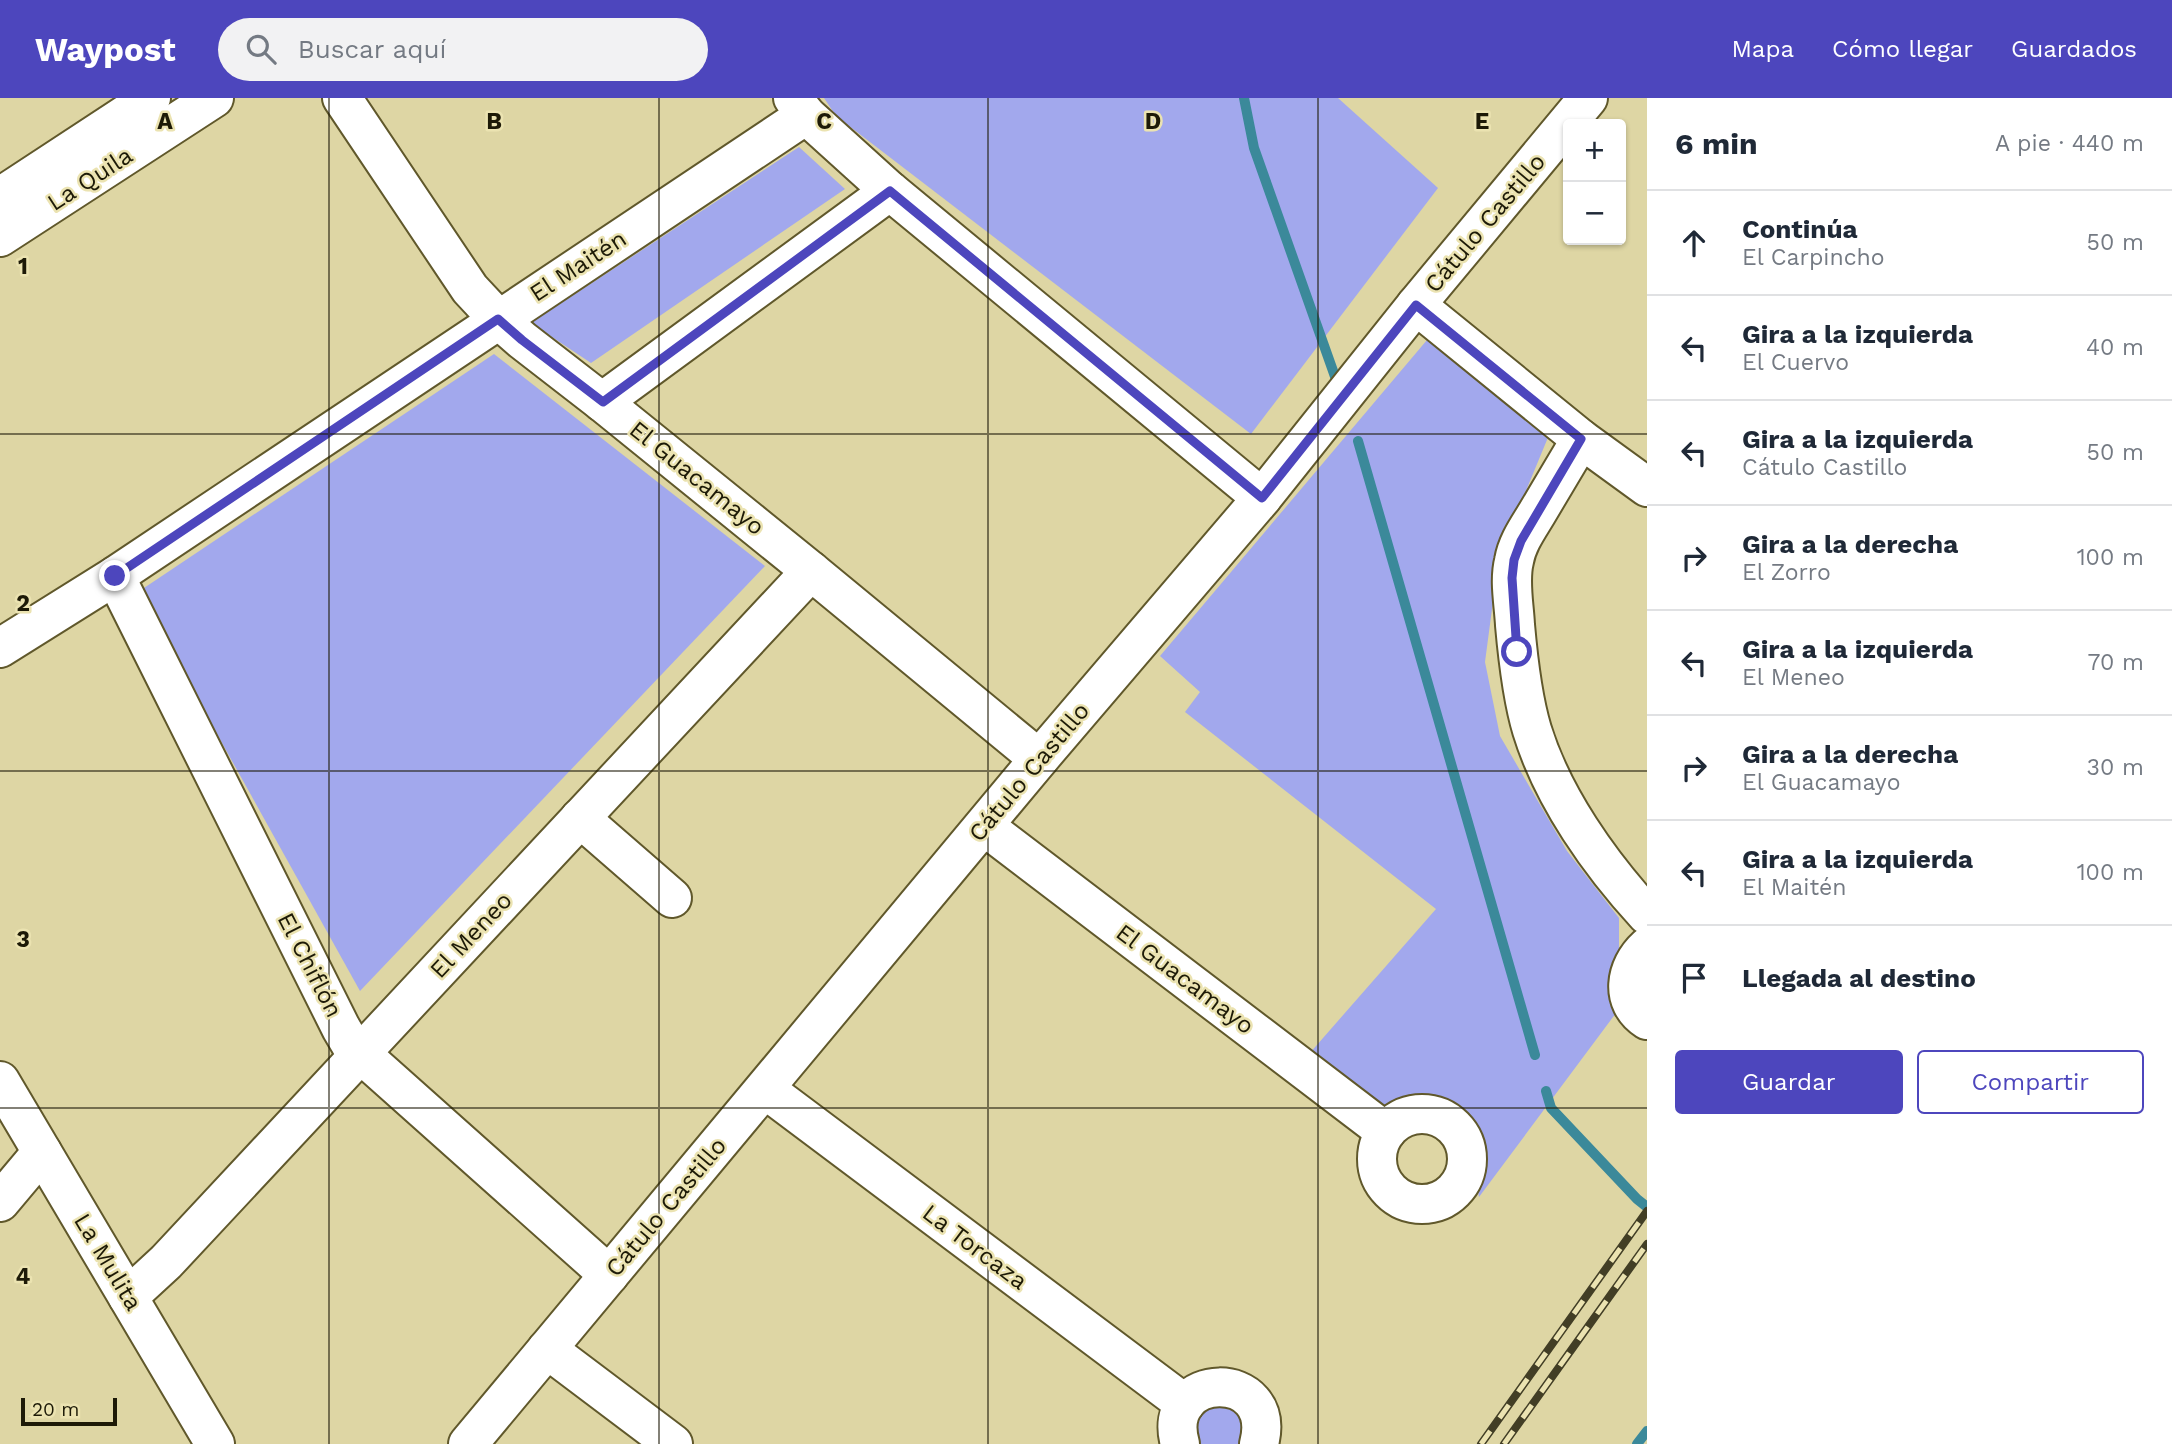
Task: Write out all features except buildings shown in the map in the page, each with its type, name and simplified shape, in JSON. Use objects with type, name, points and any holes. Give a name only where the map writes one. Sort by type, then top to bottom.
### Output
[{"type":"street","name":"La Quila","points":[[5,208],[151,98]]},
{"type":"street","name":"La Quila","points":[[5,208],[214,98]]},
{"type":"street","name":"El Guacamayo","points":[[342,98],[470,289],[498,319],[1039,759]]},
{"type":"street","name":"Cátulo Castillo","points":[[468,1444],[1039,759],[1262,498],[1416,305],[1588,98]]},
{"type":"street","name":"El Maitén","points":[[0,648],[115,576],[498,319],[800,107]]},
{"type":"street","points":[[800,107],[890,191],[1262,498]]},
{"type":"street","points":[[603,402],[890,191]]},
{"type":"street","points":[[1416,305],[1581,439],[1647,487]]},
{"type":"street","points":[[1581,439],[1521,541],[1514,560],[1512,578],[1517,652],[1532,729],[1561,796],[1594,850],[1623,889],[1647,915]]},
{"type":"street","name":"El Meneo","points":[[128,1297],[166,1262],[811,571]]},
{"type":"street","name":"El Chiflón","points":[[115,576],[351,1045],[609,1275]]},
{"type":"street","points":[[580,818],[672,898]]},
{"type":"street","name":"El Guacamayo","points":[[984,826],[1386,1132]]},
{"type":"street","points":[[1647,947],[1635,958],[1629,973],[1628,989],[1633,1004],[1647,1020]]},
{"type":"street","name":"La Mulita","points":[[0,1081],[215,1444]]},
{"type":"street","name":"La Torcaza","points":[[765,1089],[1185,1404]]},
{"type":"street","points":[[0,1202],[42,1152]]},
{"type":"street","points":[[547,1349],[673,1444]]},
{"type":"street","points":[[1180,1444],[1178,1418],[1185,1404],[1194,1395],[1219,1386],[1233,1388],[1254,1404],[1262,1429],[1259,1444]]},
{"type":"shaded area","points":[[824,98],[1338,98],[1438,188],[1251,434],[836,116]]},
{"type":"shaded area","points":[[799,147],[845,189],[591,363],[531,323]]},
{"type":"shaded area","points":[[1427,340],[1549,435],[1499,556],[1485,662],[1500,736],[1567,851],[1619,918],[1619,1009],[1479,1197],[1471,1145],[1459,1120],[1439,1109],[1412,1112],[1386,1106],[1309,1054],[1436,909],[1185,712],[1200,692],[1160,656]]},
{"type":"shaded area","points":[[494,354],[765,566],[360,991],[138,592]]},
{"type":"shaded area","points":[[1201,1405],[1241,1406],[1248,1444],[1193,1444]]},
{"type":"waterway","points":[[1244,98],[1254,148],[1338,385]]},
{"type":"waterway","points":[[1358,441],[1535,1055]]},
{"type":"waterway","points":[[1546,1091],[1551,1108],[1647,1207]]},
{"type":"waterway","points":[[1637,1444],[1647,1431]]},
{"type":"railway","points":[[1481,1444],[1647,1211]]},
{"type":"railway","points":[[1504,1444],[1647,1244]]},
{"type":"route","points":[[115,576],[498,319],[603,402],[890,191],[1262,498],[1416,305],[1581,439],[1521,541],[1514,560],[1512,578],[1517,652]]}]
